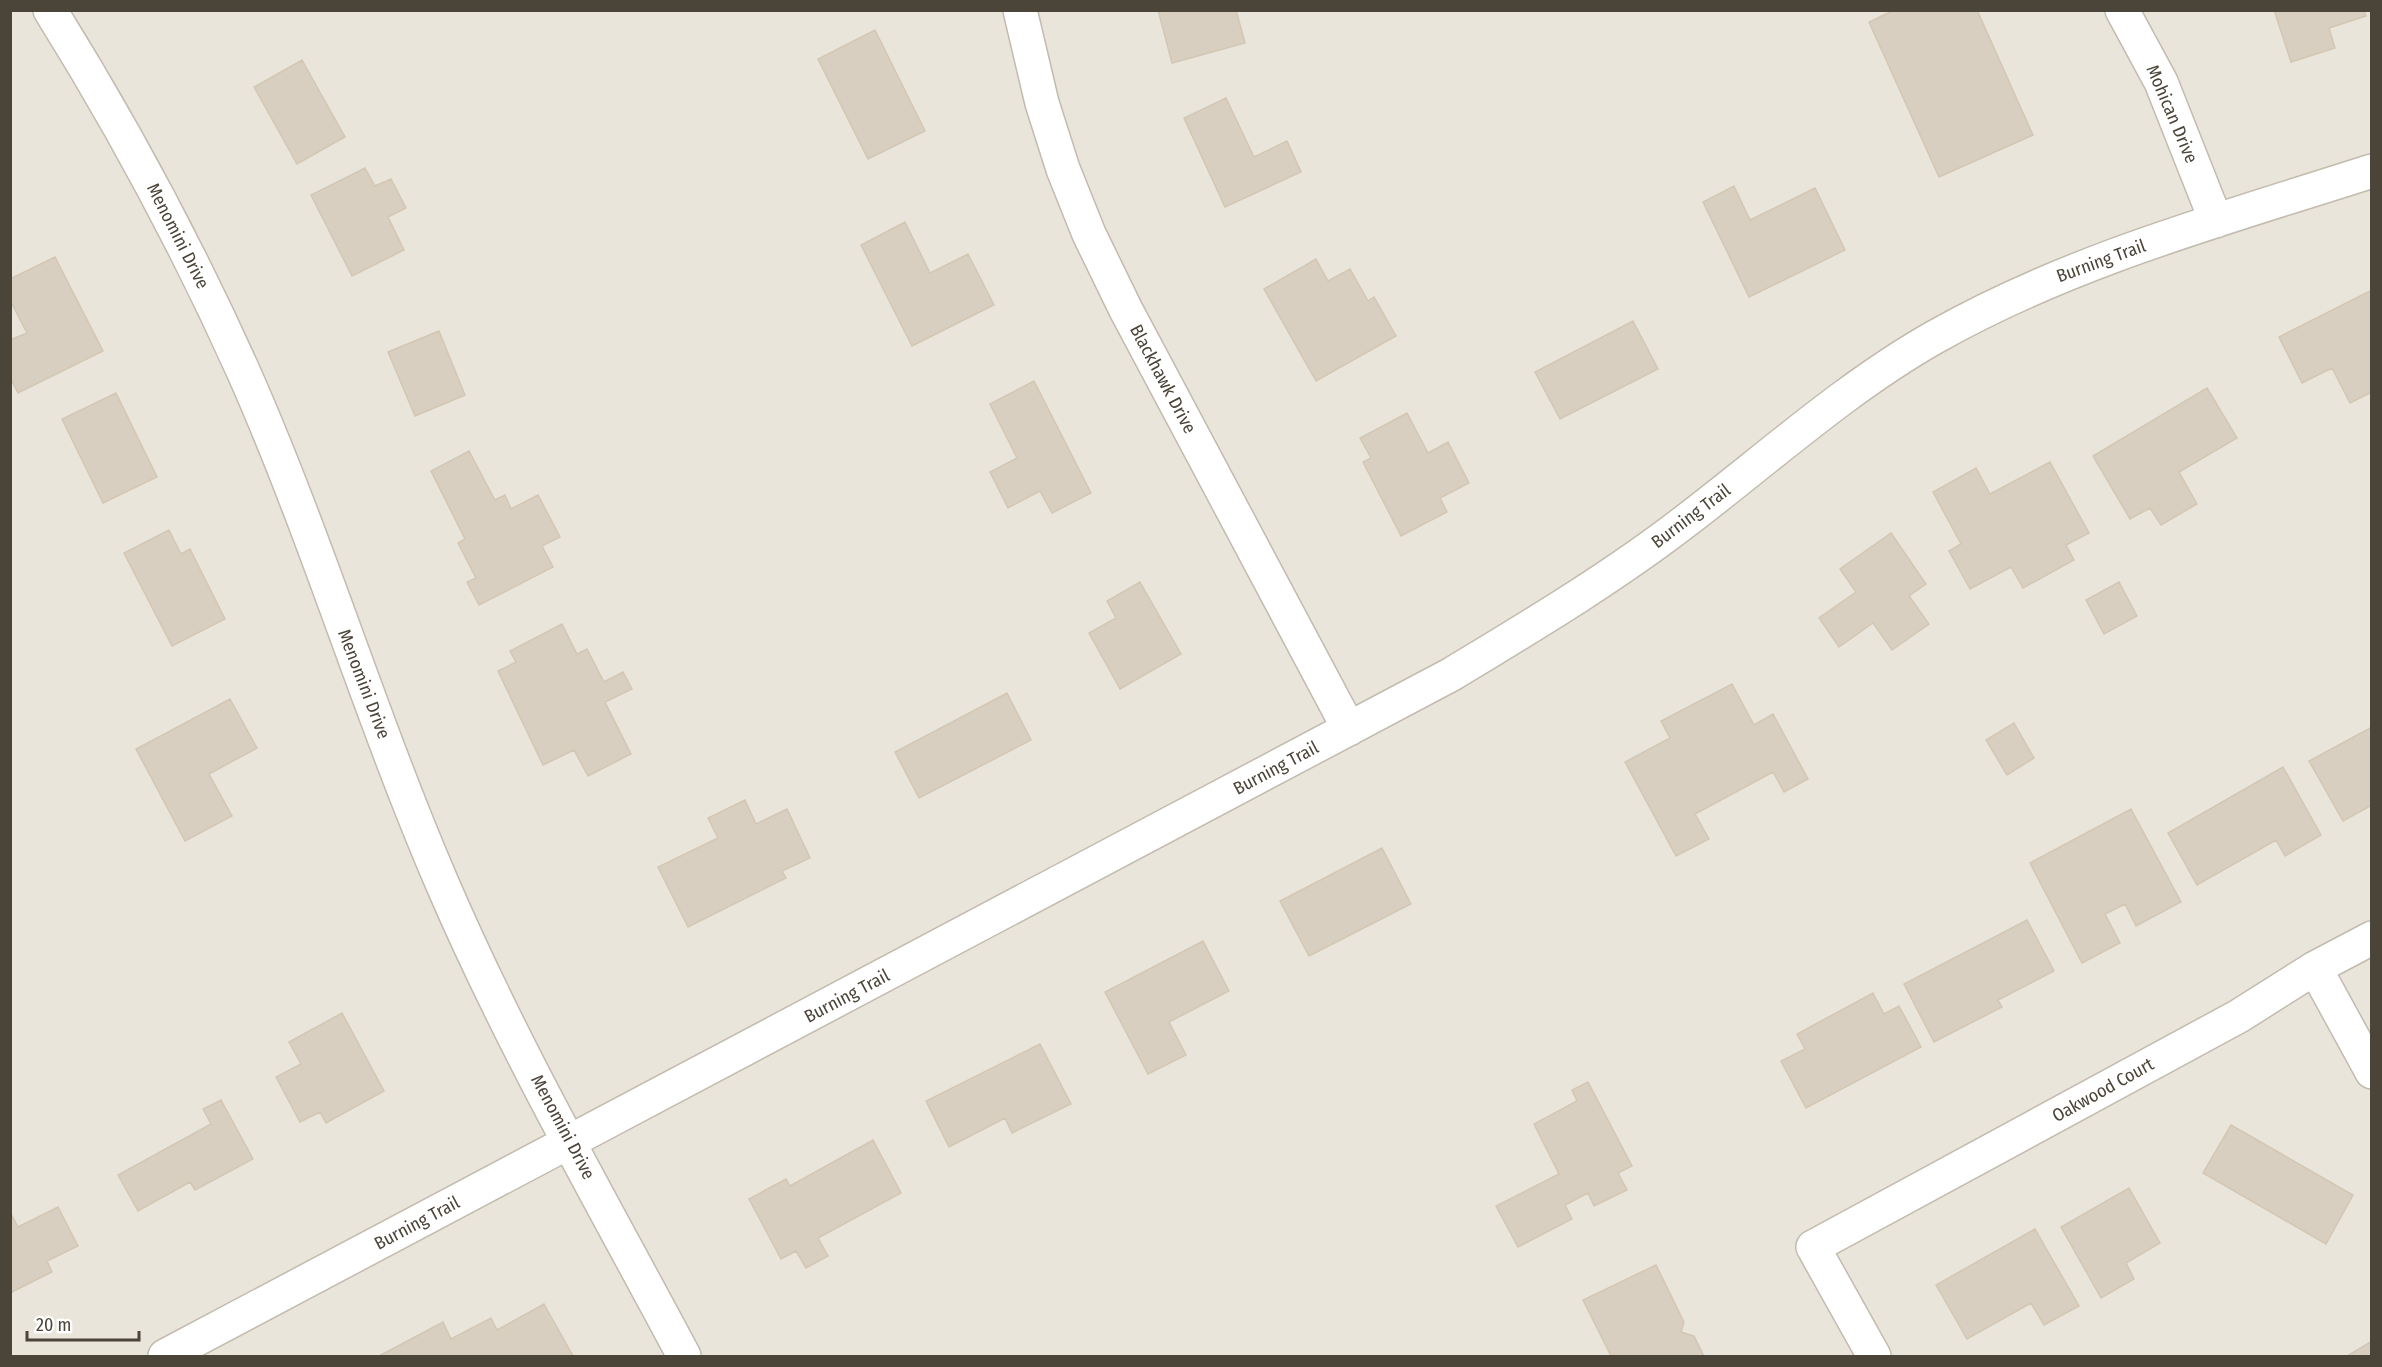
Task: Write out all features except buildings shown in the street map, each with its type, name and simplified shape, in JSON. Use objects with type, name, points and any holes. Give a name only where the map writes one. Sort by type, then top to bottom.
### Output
[{"type":"street","name":"Menomini Drive","points":[[50,10],[150,180],[199,276],[245,375],[442,881],[480,966],[570,1142],[684,1356]]},
{"type":"street","name":"Blackhawk Drive","points":[[1020,10],[1042,104],[1063,169],[1089,234],[1126,310],[1349,729]]},
{"type":"street","name":"Mohican Drive","points":[[2122,10],[2160,82],[2216,221]]},
{"type":"street","name":"Burning Trail","points":[[165,1356],[1452,674],[1589,591],[1681,525],[1866,382],[1932,339],[1978,314],[2079,267],[2372,171]]},
{"type":"street","name":"Oakwood Court","points":[[1874,1356],[1813,1247],[2239,1016],[2315,968],[2372,938]]},
{"type":"street","points":[[2315,968],[2372,1072]]},
{"type":"shaded area","points":[[11,11],[2371,11],[2371,1356],[11,1356]]}]
